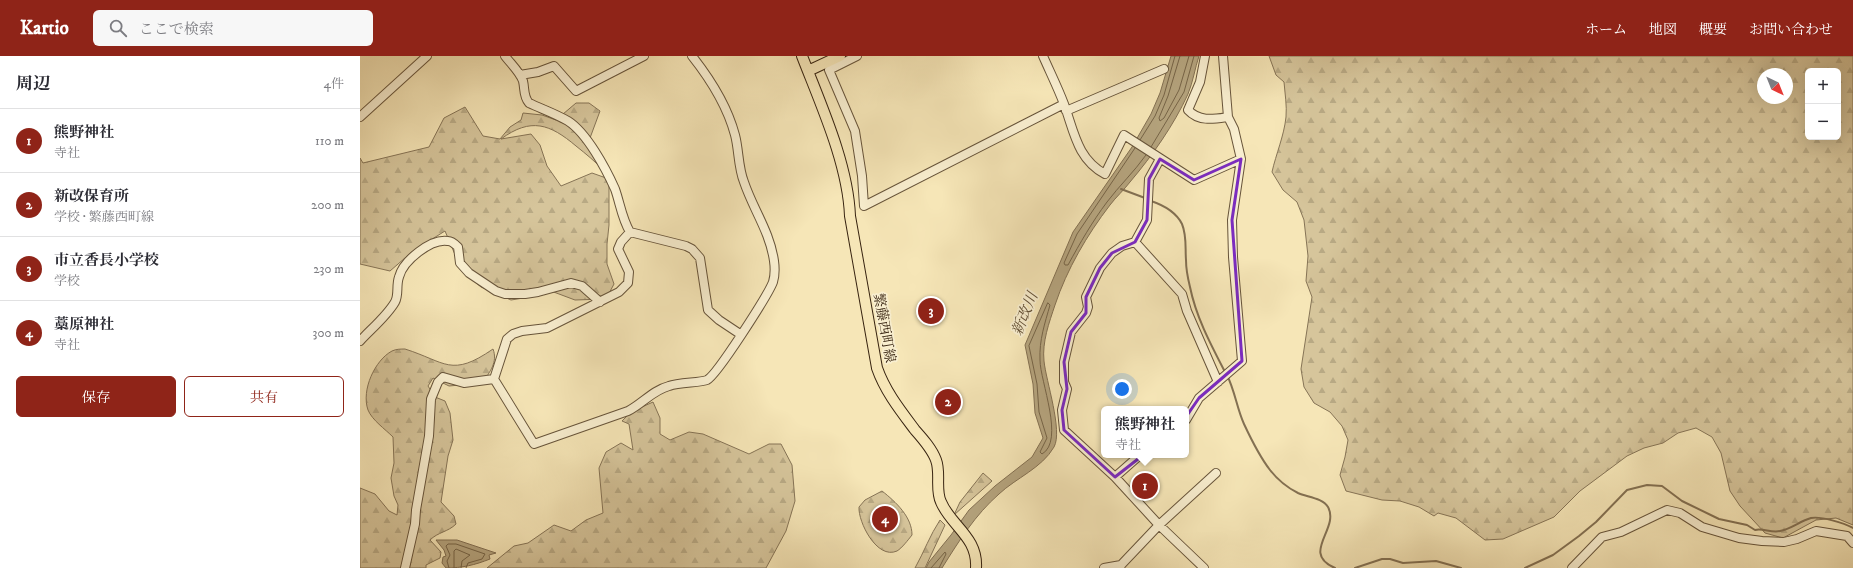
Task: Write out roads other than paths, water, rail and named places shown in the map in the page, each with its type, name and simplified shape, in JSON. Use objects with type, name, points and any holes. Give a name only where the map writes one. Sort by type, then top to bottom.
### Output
[{"type":"main road","name":"繁藤西町線","points":[[802,56],[835,146],[849,198],[850,216],[877,368],[881,381],[894,403],[931,450],[937,461],[940,502],[968,539],[976,554],[977,568]]},
{"type":"main road","points":[[808,71],[840,56]]},
{"type":"street","points":[[360,117],[427,56]]},
{"type":"street","points":[[505,56],[520,75],[523,81],[525,98],[529,103],[569,122],[589,143],[607,171],[630,232],[686,246],[692,249],[700,258],[708,310],[719,320],[740,334]]},
{"type":"street","points":[[520,75],[538,72],[554,66],[576,91],[644,56]]},
{"type":"street","points":[[630,232],[621,242],[618,249],[629,272],[628,283],[619,292],[547,328],[522,331],[512,334],[507,339],[494,380],[534,444],[628,411],[638,406],[656,391],[668,386],[707,380],[720,366],[772,283],[775,273],[774,260],[763,225],[744,182],[735,136],[728,112],[714,85],[692,56]]},
{"type":"street","points":[[857,56],[829,70],[855,131],[862,176],[864,206],[1065,107],[1164,69]]},
{"type":"street","points":[[1043,56],[1082,152],[1093,168],[1105,174],[1124,135],[1194,180],[1241,159]]},
{"type":"street","points":[[1205,56],[1200,82],[1188,110],[1206,120],[1228,117]]},
{"type":"street","points":[[1189,415],[1199,398],[1242,361],[1233,257],[1232,220],[1241,159],[1234,129],[1228,117],[1223,56]]},
{"type":"street","points":[[1160,159],[1149,179],[1147,220],[1135,242],[1122,246],[1112,253],[1100,268],[1086,296],[1088,308],[1086,313],[1071,332],[1064,362],[1064,382],[1067,389],[1062,410],[1064,430],[1115,477],[1159,525],[1204,568]]},
{"type":"street","points":[[360,341],[387,313],[396,301],[399,277],[405,264],[417,253],[436,242],[446,240],[458,247],[460,263],[468,272],[496,291],[505,294],[524,294],[538,292],[571,283],[582,286],[600,302]]},
{"type":"street","points":[[1135,242],[1182,294],[1199,339],[1218,382]]},
{"type":"street","points":[[404,568],[415,524],[416,510],[429,436],[431,399],[438,382],[443,377],[464,383],[494,380]]},
{"type":"street","points":[[1115,477],[1137,458]]},
{"type":"street","points":[[1104,568],[1121,566],[1159,525],[1216,473]]},
{"type":"street","points":[[1572,568],[1602,536],[1621,532],[1667,510],[1680,513],[1702,527],[1739,538],[1784,542],[1797,539],[1816,531],[1847,536],[1853,544]]},
{"type":"water","points":[[1171,56],[1199,56],[1188,94],[1169,129],[1154,151],[1093,228],[1065,278],[1048,326],[1044,347],[1044,361],[1057,430],[1054,447],[1043,461],[1006,488],[990,502],[961,538],[942,568],[926,568],[969,510],[995,486],[1032,457],[1043,438],[1035,413],[1033,384],[1025,345],[1073,232],[1132,147],[1151,114],[1160,93]]},
{"type":"water","points":[[436,540],[457,540],[496,553],[489,555],[490,559],[479,563],[463,567],[446,568],[442,563],[443,557],[446,556],[444,550]]},
{"type":"waterway","points":[[1121,189],[1145,198]]},
{"type":"waterway","points":[[1151,201],[1169,210],[1176,216],[1184,228],[1187,270],[1196,309],[1204,331],[1225,372]]},
{"type":"waterway","points":[[1227,375],[1244,424],[1259,454],[1270,470],[1290,489],[1319,500],[1328,507],[1330,515],[1329,524],[1323,540],[1321,555],[1325,562],[1335,568]]},
{"type":"waterway","points":[[1525,568],[1553,555],[1579,536],[1596,522],[1627,490],[1647,485],[1662,486],[1682,501],[1719,519],[1747,525],[1755,530],[1780,531],[1788,529],[1811,518],[1832,520],[1853,528]]},
{"type":"waterway","points":[[1355,568],[1382,559],[1390,559],[1403,563],[1436,561],[1461,568]]},
{"type":"place","name":"市立香長小学校","points":[[931,311]]},
{"type":"place","name":"新改保育所","points":[[948,402]]},
{"type":"place","name":"熊野神社","points":[[1145,486]]},
{"type":"place","name":"藁原神社","points":[[885,519]]},
{"type":"water label","name":"新改川","points":[[1025,314]]}]
